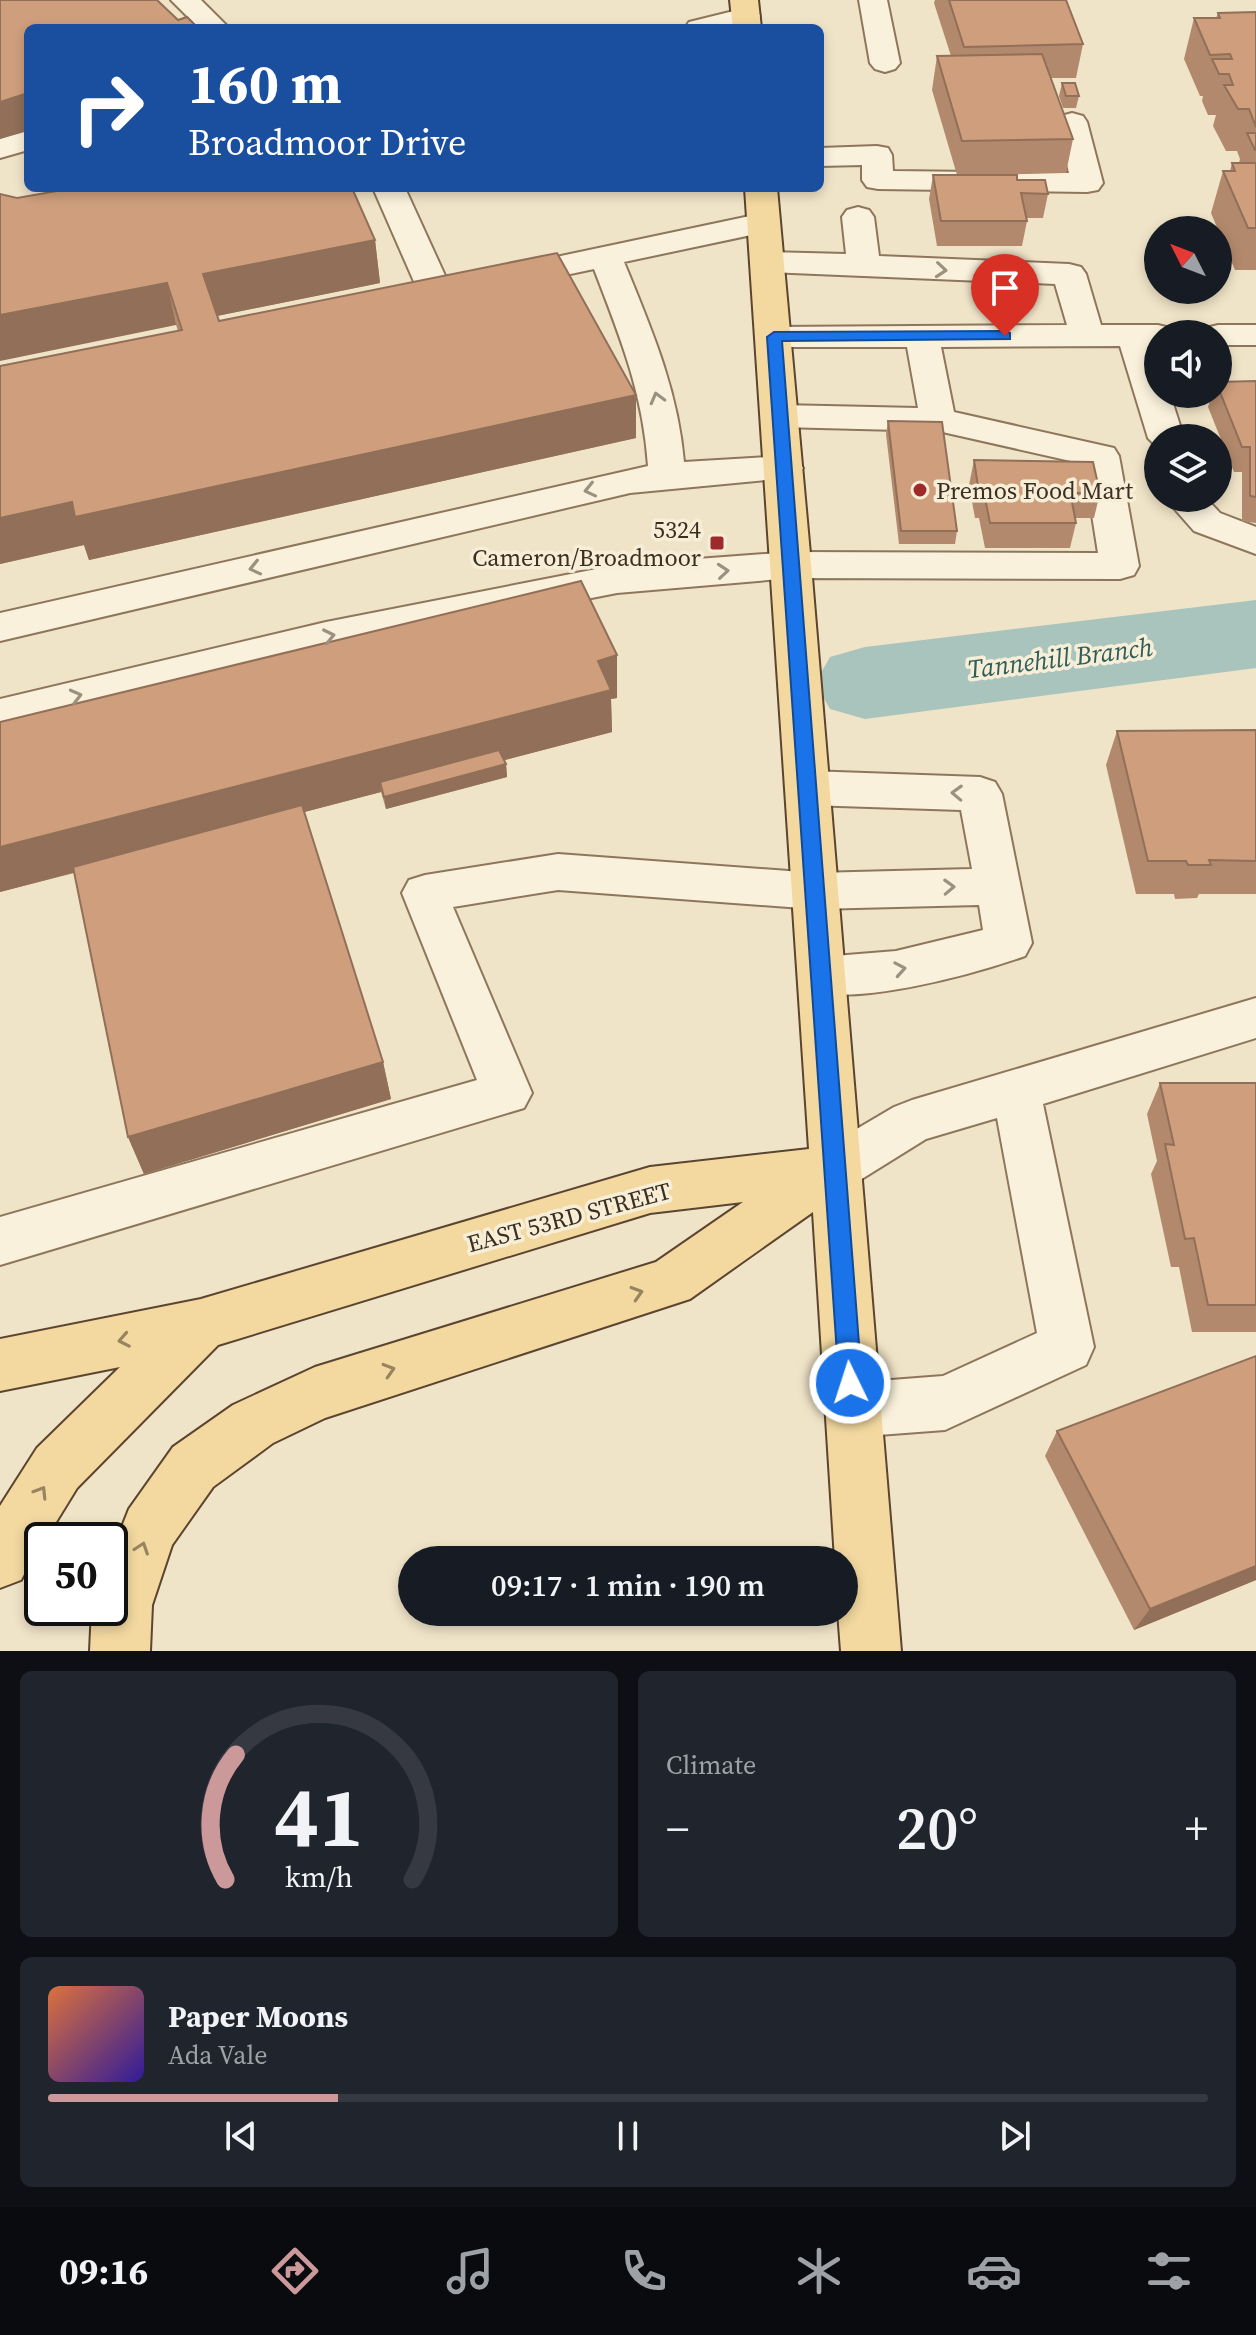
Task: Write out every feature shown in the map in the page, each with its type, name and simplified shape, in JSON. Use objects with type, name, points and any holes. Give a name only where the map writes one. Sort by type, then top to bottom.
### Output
[{"type":"main road","points":[[761,192],[792,565],[871,1651]]},
{"type":"main road","points":[[120,1651],[122,1605],[149,1529],[193,1467],[253,1424],[315,1394],[671,1282],[834,1169]]},
{"type":"main road","name":"EAST 53RD STREET","points":[[0,1365],[201,1325],[650,1190],[834,1169]]},
{"type":"main road","points":[[0,1559],[57,1468],[201,1325]]},
{"type":"street","points":[[185,0],[211,24]]},
{"type":"street","points":[[873,0],[885,63]]},
{"type":"street","points":[[713,24],[745,15]]},
{"type":"street","points":[[824,157],[877,155],[878,180],[1087,183],[1072,122]]},
{"type":"street","points":[[0,149],[24,141]]},
{"type":"street","points":[[0,156],[24,150]]},
{"type":"street","points":[[390,192],[421,296],[764,223]]},
{"type":"street","points":[[858,217],[863,263]]},
{"type":"street","points":[[605,256],[647,361],[663,421],[667,475]]},
{"type":"street","points":[[768,262],[863,263],[989,274],[1069,274],[1087,335]]},
{"type":"street","points":[[774,337],[1144,335]]},
{"type":"street","points":[[1232,335],[1256,335]]},
{"type":"street","points":[[922,336],[938,420]]},
{"type":"street","points":[[0,714],[326,636],[617,579],[792,565],[1120,566],[1101,456],[938,420],[780,416]]},
{"type":"street","points":[[0,627],[630,481],[667,475],[784,468]]},
{"type":"street","points":[[1197,512],[1207,522],[1256,541]]},
{"type":"street","points":[[808,788],[980,794],[1009,943],[896,970],[822,976]]},
{"type":"street","points":[[0,1241],[507,1093],[425,893],[558,872],[815,891],[999,886]]},
{"type":"street","name":"EAST 53RD STREET","points":[[834,1169],[912,1122],[1256,1018]]},
{"type":"street","points":[[852,1410],[945,1403],[1067,1347],[1016,1091]]},
{"type":"building","points":[[0,0],[157,0],[178,20],[187,17],[194,24],[24,24],[24,94],[0,102]]},
{"type":"building","points":[[949,0],[1066,0],[1083,44],[964,47]]},
{"type":"building","points":[[1256,12],[1256,127],[1249,109],[1238,109],[1224,85],[1233,85],[1229,74],[1219,74],[1212,59],[1232,59],[1230,54],[1210,55],[1194,18],[1220,18],[1218,13]]},
{"type":"building","points":[[1042,54],[1073,139],[962,141],[937,56]]},
{"type":"building","points":[[1062,83],[1075,83],[1079,96],[1066,96]]},
{"type":"building","points":[[1247,133],[1256,133],[1256,150],[1255,150]]},
{"type":"building","points":[[1232,163],[1256,163],[1256,228],[1248,228],[1223,171],[1235,171]]},
{"type":"building","points":[[933,175],[1017,175],[1017,180],[1045,180],[1048,194],[1021,193],[1027,221],[941,221]]},
{"type":"building","points":[[51,192],[354,192],[375,240],[203,274],[219,321],[557,253],[636,395],[75,517],[72,502],[0,518],[0,366],[182,330],[167,283],[0,315],[0,194],[17,198]]},
{"type":"building","points":[[1256,381],[1256,497],[1250,496],[1250,447],[1242,447],[1226,408],[1232,408],[1232,382]]},
{"type":"building","name":"Premos Food Mart","points":[[888,421],[942,422],[957,531],[901,531]]},
{"type":"building","points":[[974,460],[1093,462],[1100,493],[1058,493],[1059,497],[1071,497],[1076,523],[990,523],[984,493],[979,493]]},
{"type":"building","points":[[581,581],[617,655],[598,661],[611,690],[0,847],[0,722]]},
{"type":"building","points":[[1256,730],[1256,861],[1209,860],[1211,865],[1188,865],[1186,861],[1148,861],[1117,731]]},
{"type":"building","points":[[499,750],[506,764],[384,797],[380,782]]},
{"type":"building","points":[[302,805],[383,1062],[128,1137],[73,867]]},
{"type":"building","points":[[1160,1083],[1256,1083],[1256,1305],[1208,1305],[1194,1238],[1185,1239],[1165,1144],[1174,1145]]},
{"type":"building","points":[[1256,1356],[1256,1566],[1150,1609],[1057,1431]]},
{"type":"waterway","name":"Tannehill Branch","points":[[865,683],[1256,634]]},
{"type":"place","name":"Premos Food Mart","points":[[920,490]]},
{"type":"place","name":"5324 Cameron/Broadmoor","points":[[717,543]]},
{"type":"route","points":[[850,1383],[774,337],[1005,336]]}]
